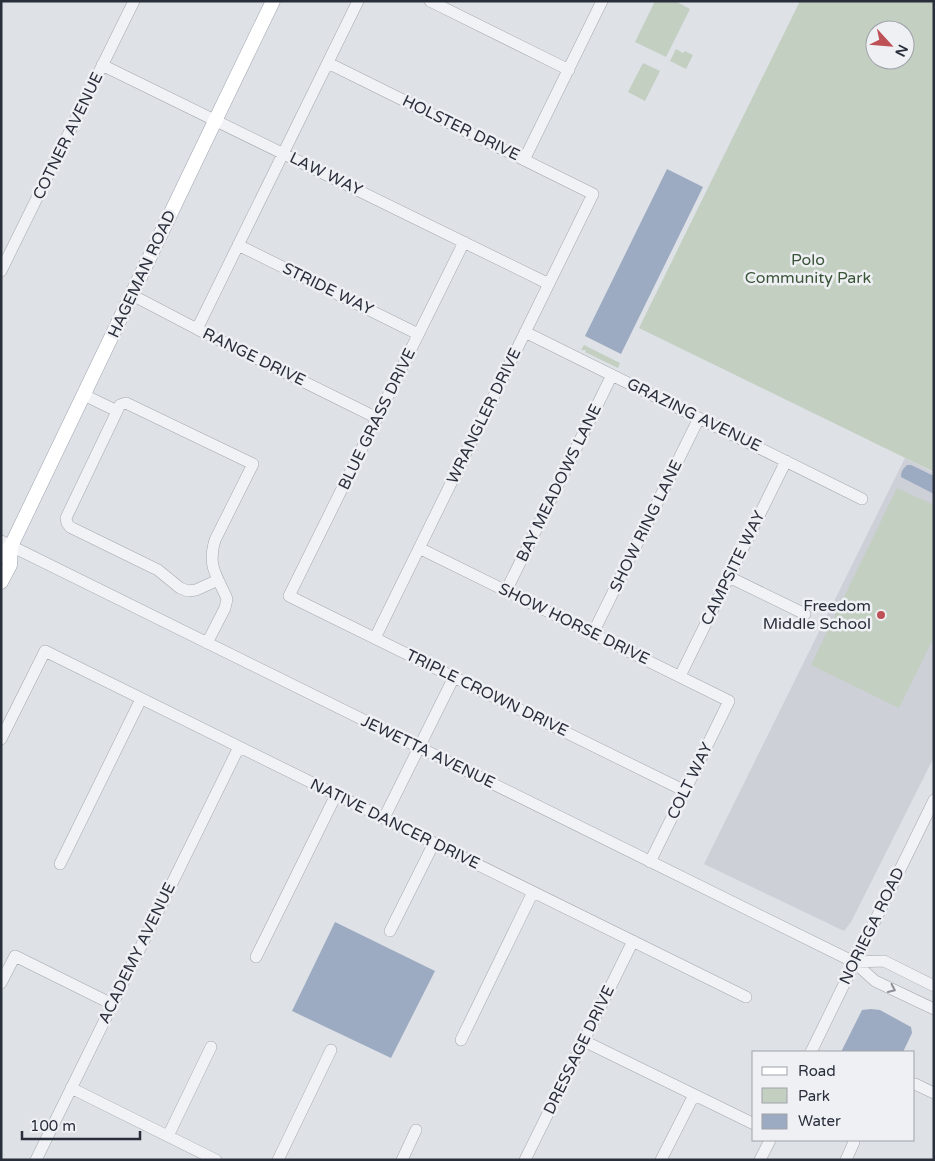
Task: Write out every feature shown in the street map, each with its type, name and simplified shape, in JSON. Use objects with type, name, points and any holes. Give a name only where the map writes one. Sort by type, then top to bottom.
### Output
[{"type":"main road","name":"HAGEMAN ROAD","points":[[1,557],[84,395],[274,1]]},
{"type":"main road","name":"HAGEMAN ROAD","points":[[1,582],[10,565],[6,544]]},
{"type":"street","name":"COTNER AVENUE","points":[[1,271],[134,1]]},
{"type":"street","points":[[197,329],[358,1]]},
{"type":"street","points":[[430,1],[569,70]]},
{"type":"street","points":[[524,160],[602,1]]},
{"type":"street","name":"HOLSTER DRIVE","points":[[328,63],[593,194]]},
{"type":"street","name":"LAW WAY","points":[[102,66],[284,153],[549,284]]},
{"type":"street","name":"WRANGLER DRIVE","points":[[375,638],[593,194]]},
{"type":"street","name":"BLUE GRASS DRIVE","points":[[290,596],[464,242]]},
{"type":"street","name":"STRIDE WAY","points":[[238,245],[418,334]]},
{"type":"street","name":"RANGE DRIVE","points":[[132,295],[377,418]]},
{"type":"street","name":"GRAZING AVENUE","points":[[525,332],[862,498]]},
{"type":"street","name":"BAY MEADOWS LANE","points":[[506,591],[612,375]]},
{"type":"street","points":[[84,395],[117,411]]},
{"type":"street","points":[[207,643],[228,599],[214,572],[212,549],[253,464],[126,403],[120,405],[66,518],[67,523],[70,527],[158,570],[180,588],[188,591],[196,590],[218,580]]},
{"type":"street","name":"SHOW RING LANE","points":[[593,633],[699,418]]},
{"type":"street","name":"CAMPSITE WAY","points":[[680,676],[786,461]]},
{"type":"street","name":"JEWETTA AVENUE","points":[[6,544],[854,962],[875,981],[934,1009]]},
{"type":"street","name":"SHOW HORSE DRIVE","points":[[419,548],[729,701]]},
{"type":"street","points":[[729,577],[805,614]]},
{"type":"street","name":"TRIPLE CROWN DRIVE","points":[[290,596],[685,791]]},
{"type":"street","name":"NATIVE DANCER DRIVE","points":[[1,739],[45,651],[746,996]]},
{"type":"street","points":[[384,818],[454,677]]},
{"type":"street","points":[[60,864],[141,699]]},
{"type":"street","name":"COLT WAY","points":[[650,862],[729,701]]},
{"type":"street","name":"ACADEMY AVENUE","points":[[36,1160],[239,747]]},
{"type":"street","points":[[256,957],[336,795]]},
{"type":"street","name":"NORIEGA ROAD","points":[[811,1051],[934,800]]},
{"type":"street","points":[[390,931],[434,843]]},
{"type":"street","points":[[461,1040],[534,892]]},
{"type":"street","name":"DRESSAGE DRIVE","points":[[525,1160],[633,941]]},
{"type":"street","points":[[1,983],[15,956],[112,1004]]},
{"type":"street","name":"JEWETTA AVENUE","points":[[854,962],[884,961],[934,986]]},
{"type":"street","points":[[584,1041],[752,1123]]},
{"type":"street","points":[[168,1136],[211,1047]]},
{"type":"street","points":[[278,1160],[332,1050]]},
{"type":"street","points":[[915,1084],[934,1093]]},
{"type":"street","points":[[71,1088],[216,1160]]},
{"type":"street","points":[[661,1160],[694,1095]]},
{"type":"street","points":[[402,1160],[416,1130]]},
{"type":"street","points":[[760,1160],[770,1141]]},
{"type":"street","points":[[846,1160],[854,1142]]},
{"type":"shaded area","name":"Freedom Middle School","points":[[905,458],[934,473],[934,757],[851,922],[844,931],[704,864]]},
{"type":"green space","points":[[655,1],[675,1],[690,9],[666,57],[635,42]]},
{"type":"green space","name":"Polo Community Park","points":[[800,1],[934,1],[934,472],[639,328]]},
{"type":"green space","points":[[676,49],[693,55],[686,69],[670,61]]},
{"type":"green space","points":[[643,63],[660,71],[645,101],[628,92]]},
{"type":"green space","points":[[584,345],[620,363],[618,368],[585,352],[586,350],[581,350]]},
{"type":"green space","points":[[897,488],[934,505],[934,637],[899,708],[811,665]]},
{"type":"water","points":[[667,169],[703,187],[621,354],[585,336]]},
{"type":"water","points":[[907,465],[911,465],[934,476],[934,494],[901,477],[902,470]]},
{"type":"water","points":[[335,922],[435,971],[391,1058],[292,1011]]},
{"type":"water","points":[[862,1010],[880,1010],[911,1027],[912,1033],[903,1051],[842,1051]]},
{"type":"place","name":"Freedom Middle School","points":[[881,615]]}]
